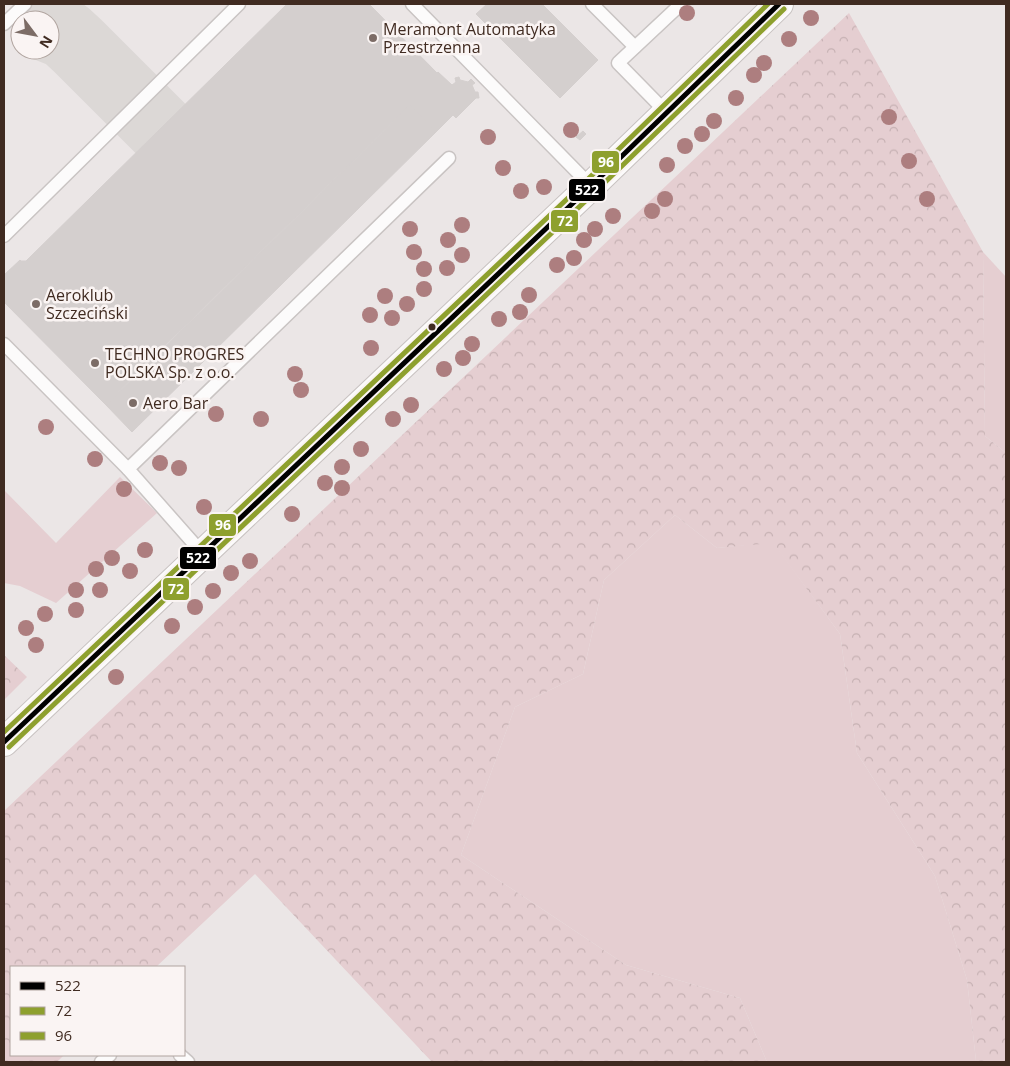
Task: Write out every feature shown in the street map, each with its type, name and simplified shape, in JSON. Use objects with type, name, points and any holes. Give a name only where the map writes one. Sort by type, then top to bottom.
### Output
[{"type":"street","points":[[4,742],[591,186],[779,4]]},
{"type":"lane","points":[[4,24],[25,4]]},
{"type":"lane","points":[[4,236],[240,4]]},
{"type":"lane","points":[[412,4],[591,186]]},
{"type":"lane","points":[[592,4],[635,47]]},
{"type":"lane","points":[[667,113],[618,63],[681,4]]},
{"type":"lane","points":[[128,469],[449,158]]},
{"type":"lane","points":[[4,344],[128,469],[203,554]]},
{"type":"green space","points":[[849,13],[983,252],[985,436],[1006,453],[1006,1062],[974,1062],[976,1061],[967,980],[935,876],[857,753],[840,634],[773,543],[717,548],[675,515],[604,580],[583,674],[515,707],[461,855],[626,965],[740,998],[767,1062],[432,1062],[255,874],[157,966],[10,966],[10,1056],[63,1056],[57,1062],[4,1062],[4,811]]},
{"type":"green space","points":[[983,252],[1006,277],[1006,453],[985,436]]},
{"type":"green space","points":[[120,477],[157,513],[56,603],[20,586],[4,583],[4,490],[56,543]]},
{"type":"green space","points":[[675,515],[717,548],[773,542],[840,634],[857,753],[935,876],[967,980],[976,1061],[767,1062],[740,998],[626,965],[461,855],[515,707],[583,674],[604,580]]},
{"type":"green space","points":[[4,655],[27,677],[4,700]]},
{"type":"building","points":[[287,4],[310,4],[410,105],[135,375],[21,261],[26,261]]},
{"type":"building","name":"Meramont Automatyka Przestrzenna","points":[[310,4],[369,4],[437,73],[452,85],[456,82],[455,78],[459,77],[460,80],[468,82],[471,79],[475,83],[472,85],[475,92],[478,92],[479,98],[476,98],[456,118],[453,115],[436,132]]},
{"type":"building","points":[[487,4],[542,4],[598,60],[560,98],[476,14]]},
{"type":"building","points":[[410,105],[436,132],[132,432],[106,405]]},
{"type":"building","points":[[583,131],[586,134],[580,140],[576,137]]},
{"type":"building","points":[[20,260],[135,375],[106,405],[4,302],[4,275]]},
{"type":"taxiway","points":[[60,32],[78,46],[160,128]]},
{"type":"transit line","name":"96","points":[[4,732],[586,181],[768,4]]},
{"type":"transit line","name":"522","points":[[4,742],[591,186],[779,4]]},
{"type":"transit line","name":"72","points":[[9,747],[596,191],[784,9]]},
{"type":"place","name":"Meramont Automatyka Przestrzenna","points":[[373,38]]},
{"type":"place","name":"Aeroklub Szczeciński","points":[[36,304]]},
{"type":"place","name":"TECHNO PROGRES POLSKA Sp. z o.o.","points":[[95,363]]},
{"type":"place","name":"Aero Bar","points":[[133,403]]}]
